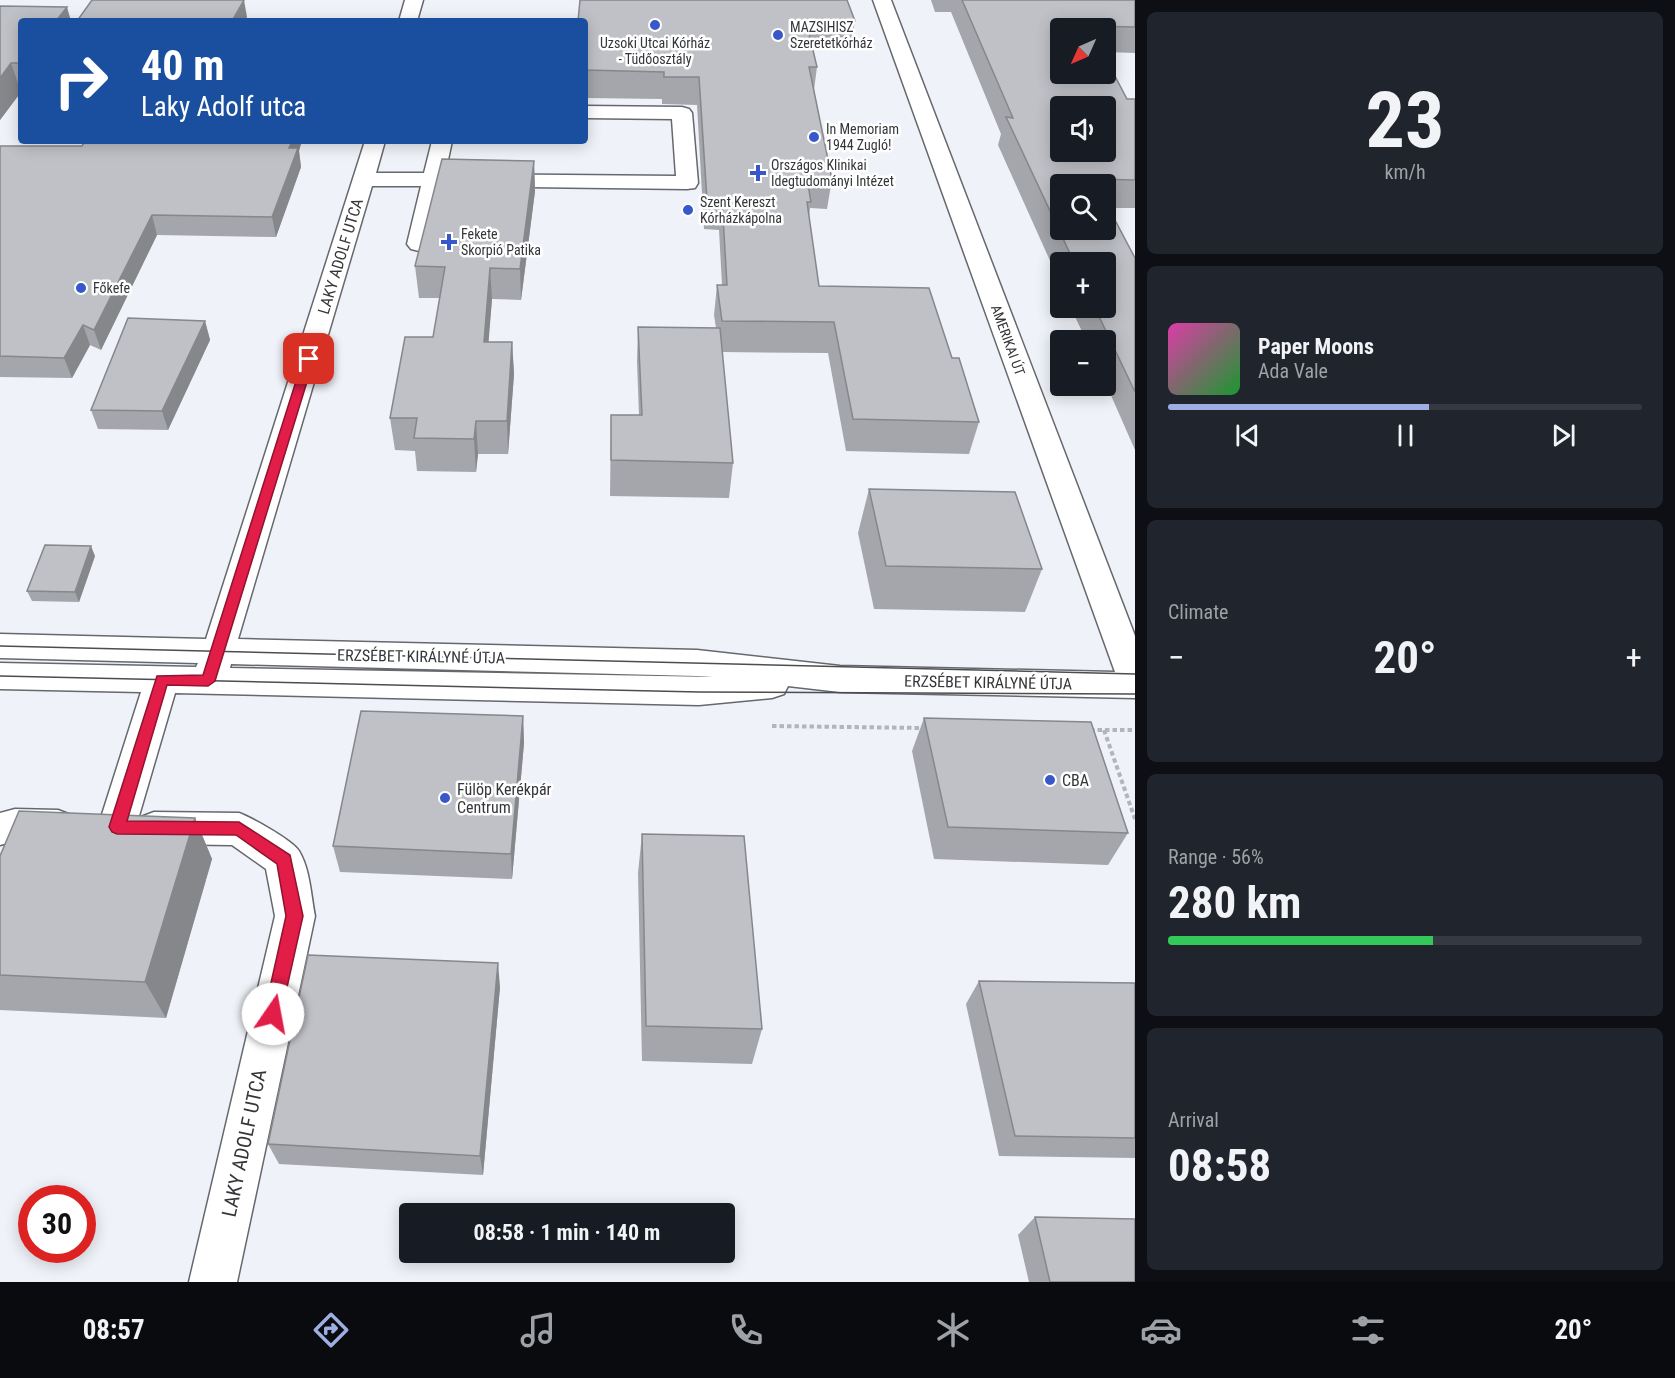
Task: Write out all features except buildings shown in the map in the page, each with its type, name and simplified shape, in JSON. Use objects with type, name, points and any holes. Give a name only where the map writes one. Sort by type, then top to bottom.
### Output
[{"type":"street","points":[[409,18],[414,0]]},
{"type":"street","name":"AMERIKAI ÚT","points":[[882,0],[1135,682]]},
{"type":"street","points":[[364,179],[687,183],[682,113],[588,112]]},
{"type":"street","name":"LAKY ADOLF UTCA","points":[[213,666],[374,144]]},
{"type":"street","points":[[419,244],[441,144]]},
{"type":"street","name":"ERZSÉBET KIRÁLYNÉ ÚTJA","points":[[0,646],[213,666],[699,692],[840,679],[1135,682]]},
{"type":"street","name":"ERZSÉBET KIRÁLYNÉ ÚTJA","points":[[0,676],[162,680],[213,666]]},
{"type":"street","points":[[117,827],[162,680]]},
{"type":"street","name":"LAKY ADOLF UTCA","points":[[0,829],[15,825],[239,829],[284,860],[295,916],[213,1282]]},
{"type":"path","points":[[1104,730],[1135,819]]},
{"type":"tram line","points":[[0,646],[1135,674]]},
{"type":"tram line","points":[[0,676],[699,692],[1135,694]]},
{"type":"place","name":"Uzsoki Utcai Kórház - Tüdőosztály","points":[[655,25]]},
{"type":"place","name":"MAZSIHISZ Szeretetkórház","points":[[778,35]]},
{"type":"place","name":"In Memoriam 1944 Zugló!","points":[[814,137]]},
{"type":"place","name":"Országos Klinikai Idegtudományi Intézet","points":[[758,173]]},
{"type":"place","name":"Szent Kereszt Kórházkápolna","points":[[688,210]]},
{"type":"place","name":"Fekete Skorpió Patika","points":[[449,242]]},
{"type":"place","name":"Főkefe","points":[[81,288]]},
{"type":"place","name":"CBA","points":[[1050,780]]},
{"type":"place","name":"Fülöp Kerékpár Centrum","points":[[445,798]]},
{"type":"route","points":[[273,1014],[295,916],[284,860],[239,829],[117,827],[162,680],[208,681],[309,359]]}]
